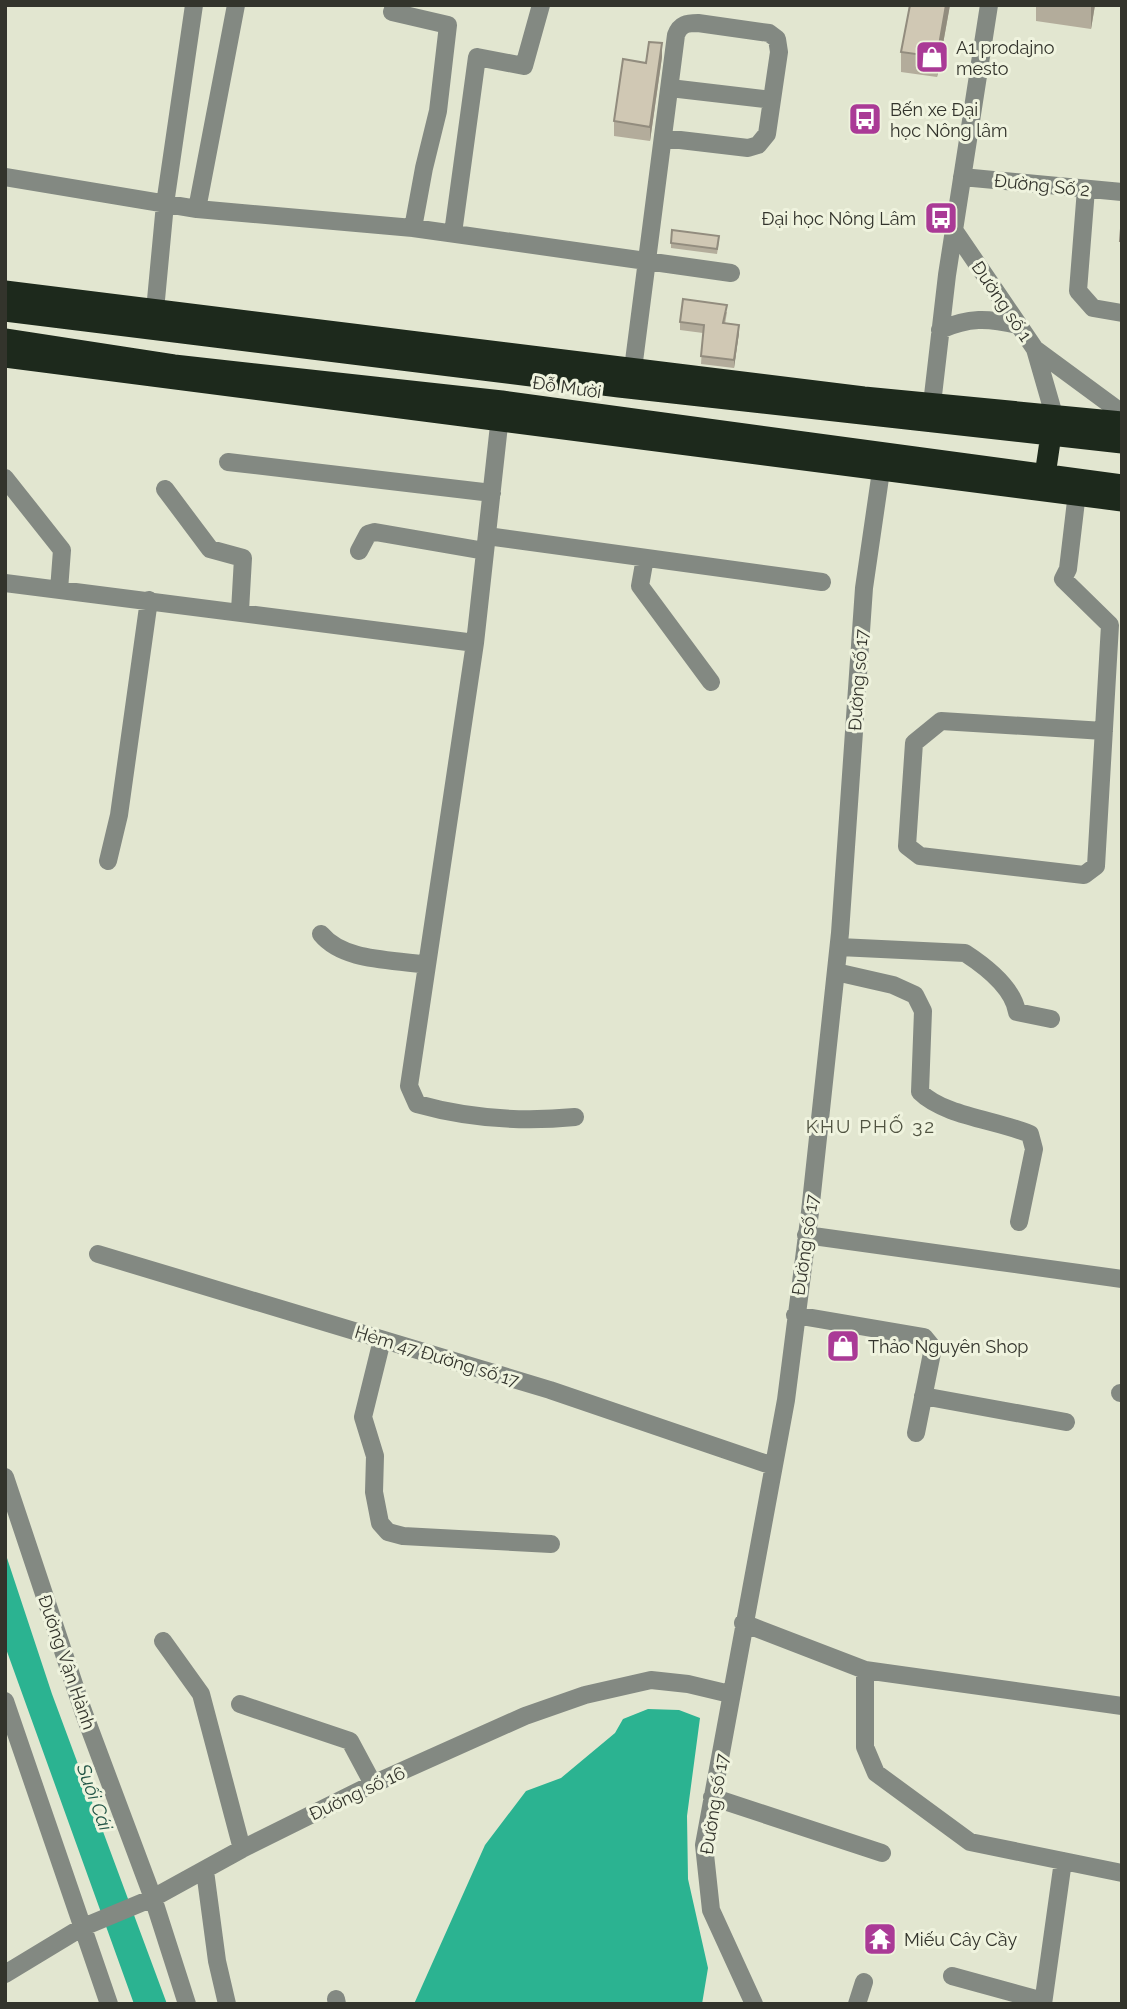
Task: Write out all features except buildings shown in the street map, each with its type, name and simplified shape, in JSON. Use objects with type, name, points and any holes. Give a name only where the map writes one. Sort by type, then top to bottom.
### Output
[{"type":"highway","name":"Đỗ Mười","points":[[5,291],[633,369],[888,408]]},
{"type":"highway","name":"Đỗ Mười","points":[[5,311],[153,331],[888,408],[932,405],[1052,425],[1122,443]]},
{"type":"highway","name":"Đỗ Mười","points":[[5,340],[1044,483],[1078,488],[1122,501]]},
{"type":"highway","name":"Đỗ Mười","points":[[5,357],[501,410]]},
{"type":"highway","points":[[923,468],[932,405]]},
{"type":"highway","points":[[882,462],[888,408]]},
{"type":"highway","name":"Đỗ Mười","points":[[1052,425],[1122,422]]},
{"type":"highway","points":[[1044,483],[1052,425]]},
{"type":"highway","name":"Đỗ Mười","points":[[1078,488],[1122,485]]},
{"type":"street","points":[[153,331],[166,204],[194,5]]},
{"type":"street","points":[[197,209],[236,5]]},
{"type":"street","points":[[453,233],[477,57],[524,66],[541,5]]},
{"type":"street","name":"Đường số 1","points":[[932,405],[954,230],[989,5]]},
{"type":"street","points":[[392,12],[448,25],[438,111],[424,168],[414,228]]},
{"type":"street","points":[[633,369],[663,140],[678,31],[687,23],[698,23],[774,36],[780,47],[765,138],[753,147],[663,140]]},
{"type":"street","points":[[670,88],[772,100]]},
{"type":"street","points":[[5,177],[197,209],[414,228],[731,273]]},
{"type":"street","name":"Đường Số 2","points":[[962,177],[1122,192]]},
{"type":"street","points":[[1086,190],[1078,291],[1093,308],[1122,313]]},
{"type":"street","name":"Đường số 1","points":[[954,230],[1035,349],[1052,425]]},
{"type":"street","points":[[940,330],[963,320],[987,318],[1018,325]]},
{"type":"street","points":[[1035,349],[1122,413]]},
{"type":"street","points":[[888,408],[932,405]]},
{"type":"street","points":[[501,410],[475,643],[409,1086],[417,1104],[447,1112],[546,1120],[575,1117]]},
{"type":"street","points":[[228,462],[492,493]]},
{"type":"street","name":"Đường số 17","points":[[754,2004],[711,1910],[704,1845],[786,1400],[839,947],[864,588],[882,462]]},
{"type":"street","points":[[5,478],[62,550],[59,590]]},
{"type":"street","points":[[1078,488],[1068,569],[1063,579],[1110,625],[1104,731],[1096,866],[1084,875],[919,856],[907,846],[914,743],[941,721],[1104,731]]},
{"type":"street","points":[[164,489],[210,549],[243,558],[240,611]]},
{"type":"street","points":[[359,551],[368,534],[375,532],[645,558],[822,582]]},
{"type":"street","points":[[645,558],[640,586],[711,682]]},
{"type":"street","points":[[5,583],[475,643]]},
{"type":"street","points":[[108,861],[119,816],[149,600]]},
{"type":"street","points":[[321,934],[330,946],[344,952],[427,965]]},
{"type":"street","points":[[839,947],[965,953],[982,964],[1015,1000],[1017,1012],[1051,1019]]},
{"type":"street","points":[[836,972],[892,985],[915,995],[923,1011],[920,1092],[932,1104],[1008,1125],[1030,1134],[1034,1149],[1019,1222]]},
{"type":"street","points":[[806,1235],[1122,1279]]},
{"type":"street","name":"Hẻm 47 Đường số 17","points":[[99,1254],[550,1390],[773,1466]]},
{"type":"street","points":[[795,1315],[924,1337],[933,1348],[916,1433]]},
{"type":"street","points":[[382,1340],[363,1417],[375,1456],[374,1492],[380,1523],[388,1532],[403,1536],[551,1544]]},
{"type":"street","points":[[923,1396],[1066,1422]]},
{"type":"street","name":"Đường Vận Hành","points":[[5,1477],[145,1902],[187,2004]]},
{"type":"street","points":[[743,1623],[865,1671],[1122,1706]]},
{"type":"street","points":[[163,1641],[201,1694],[242,1849]]},
{"type":"street","points":[[865,1671],[865,1746],[876,1773],[970,1842],[1122,1873]]},
{"type":"street","name":"Đường số 16","points":[[5,1974],[88,1925],[145,1902],[242,1849],[373,1784],[525,1716],[585,1695],[651,1680],[688,1684],[730,1694]]},
{"type":"street","points":[[5,1701],[88,1925],[109,2004]]},
{"type":"street","points":[[240,1704],[350,1741],[373,1784]]},
{"type":"street","points":[[712,1797],[882,1853]]},
{"type":"street","points":[[952,1976],[1043,2002],[1063,1861]]},
{"type":"street","points":[[205,1871],[217,1961],[228,2004]]},
{"type":"street","points":[[857,2004],[864,1982]]},
{"type":"shaded area","points":[[5,1552],[52,1694],[167,2004],[134,2004],[5,1646]]},
{"type":"shaded area","points":[[648,1709],[679,1710],[700,1718],[687,1816],[688,1879],[708,1968],[702,2004],[414,2004],[485,1845],[526,1791],[561,1778],[615,1733],[623,1719]]},
{"type":"place","name":"A1 prodajno mesto","points":[[932,57]]},
{"type":"place","name":"Bến xe Đại học Nông lâm","points":[[865,119]]},
{"type":"place","name":"Đại học Nông Lâm","points":[[941,218]]},
{"type":"place","name":"Thảo Nguyên Shop","points":[[843,1346]]},
{"type":"place","name":"Miếu Cây Cầy","points":[[880,1939]]},
{"type":"district","name":"KHU PHỐ 32","points":[[871,1126]]},
{"type":"water label","name":"Suối Cái","points":[[95,1797]]}]
